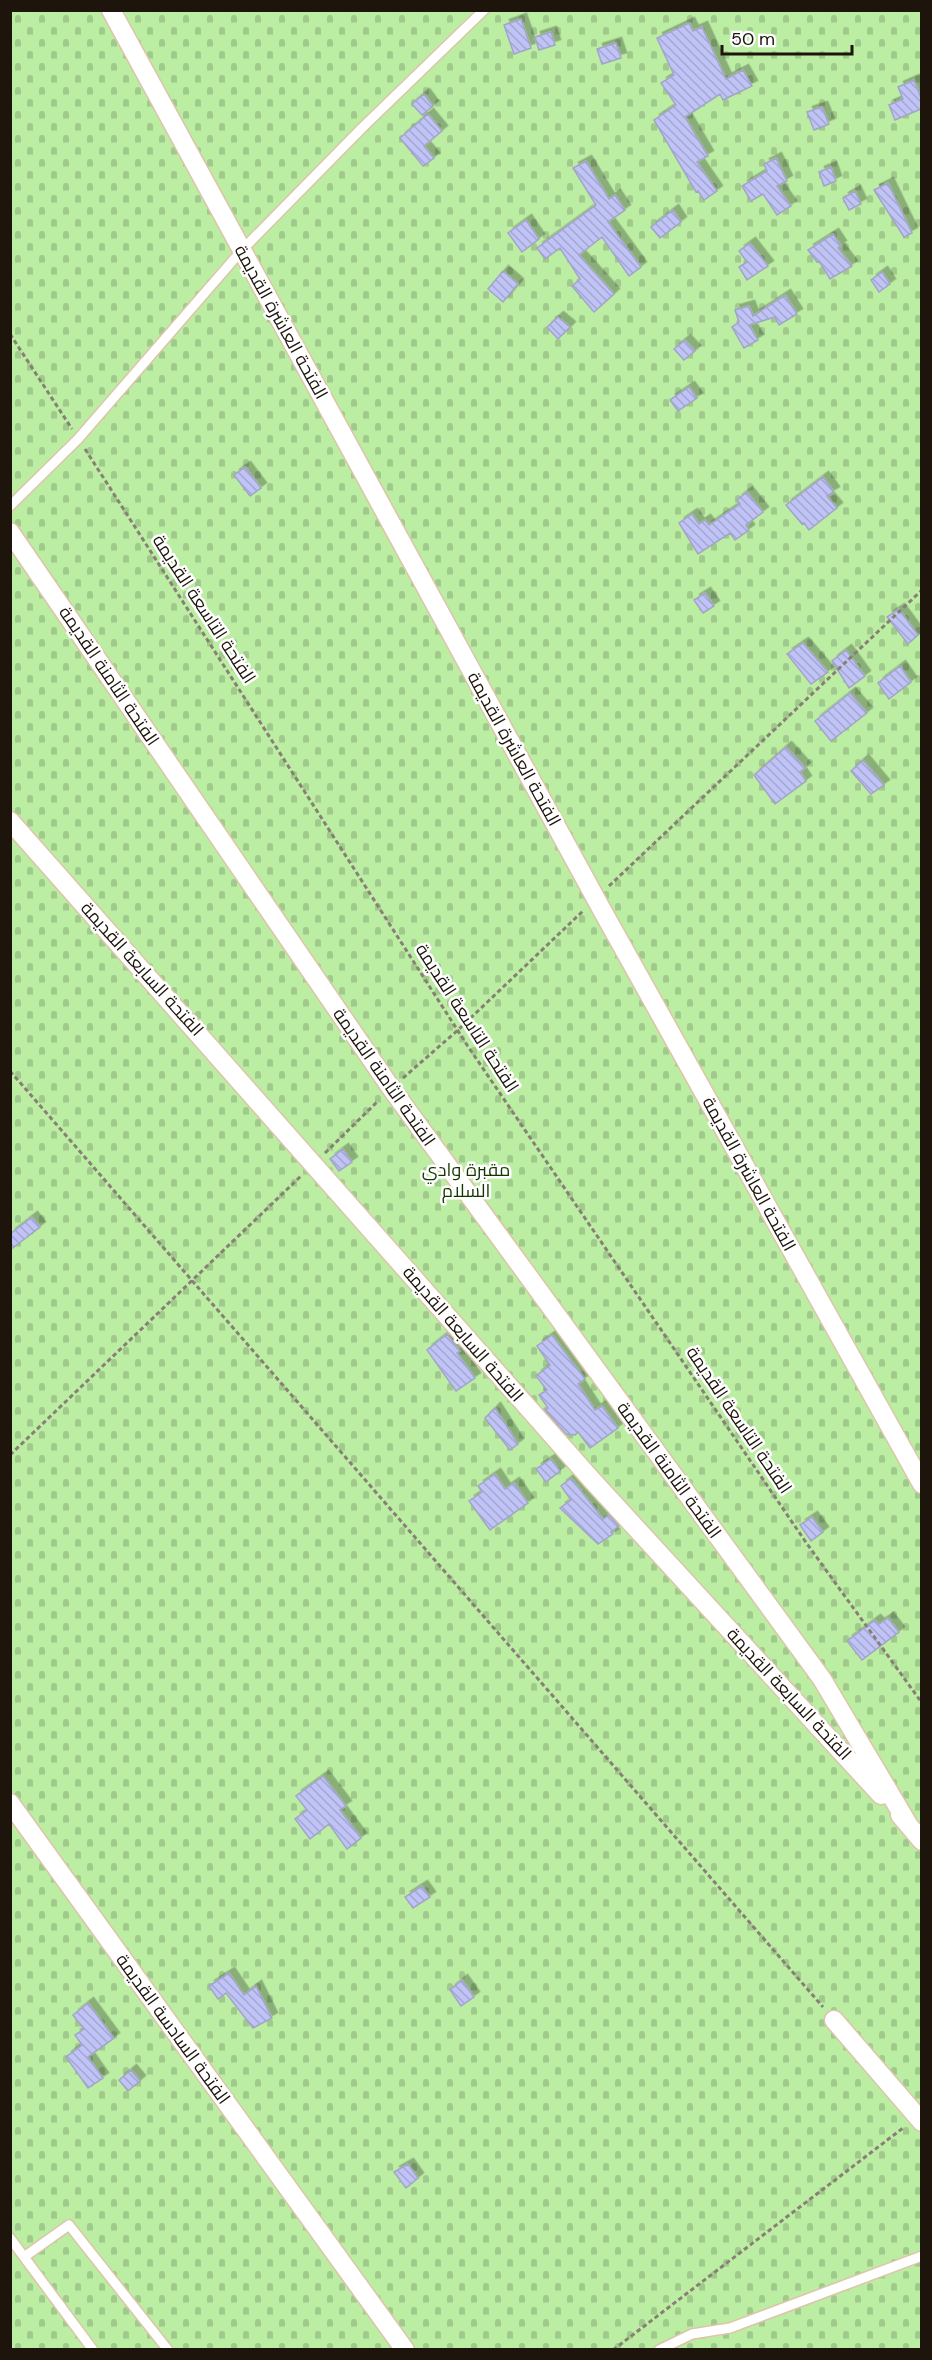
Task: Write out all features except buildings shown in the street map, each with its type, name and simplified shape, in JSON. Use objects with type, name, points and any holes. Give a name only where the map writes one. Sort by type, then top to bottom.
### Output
[{"type":"street","name":"الفتحة العاشرة القديمة","points":[[111,10],[596,899],[921,1484]]},
{"type":"street","name":"الفتحة الثامنة القديمة","points":[[10,532],[391,1088],[822,1679],[908,1824]]},
{"type":"street","name":"الفتحة السابعة القديمة","points":[[10,821],[591,1479],[921,1840]]},
{"type":"street","name":"الفتحة السادسة القديمة","points":[[10,1803],[405,2349]]},
{"type":"street","points":[[834,2020],[920,2119]]},
{"type":"lane","points":[[10,506],[78,439],[242,250],[362,128],[484,10]]},
{"type":"lane","points":[[24,2257],[69,2225],[168,2349]]},
{"type":"lane","points":[[10,2238],[93,2349]]},
{"type":"lane","points":[[659,2349],[692,2334],[730,2328],[921,2256]]},
{"type":"path","name":"الفتحة التاسعة القديمة","points":[[10,334],[458,1030],[805,1541],[921,1703]]},
{"type":"path","points":[[10,1455],[391,1088],[458,1030],[921,590]]},
{"type":"path","points":[[10,1071],[834,2020]]},
{"type":"path","points":[[613,2349],[920,2119]]},
{"type":"green space","name":"مقبرة وادي السلام","points":[[11,11],[921,11],[921,2349],[11,2349]]}]
